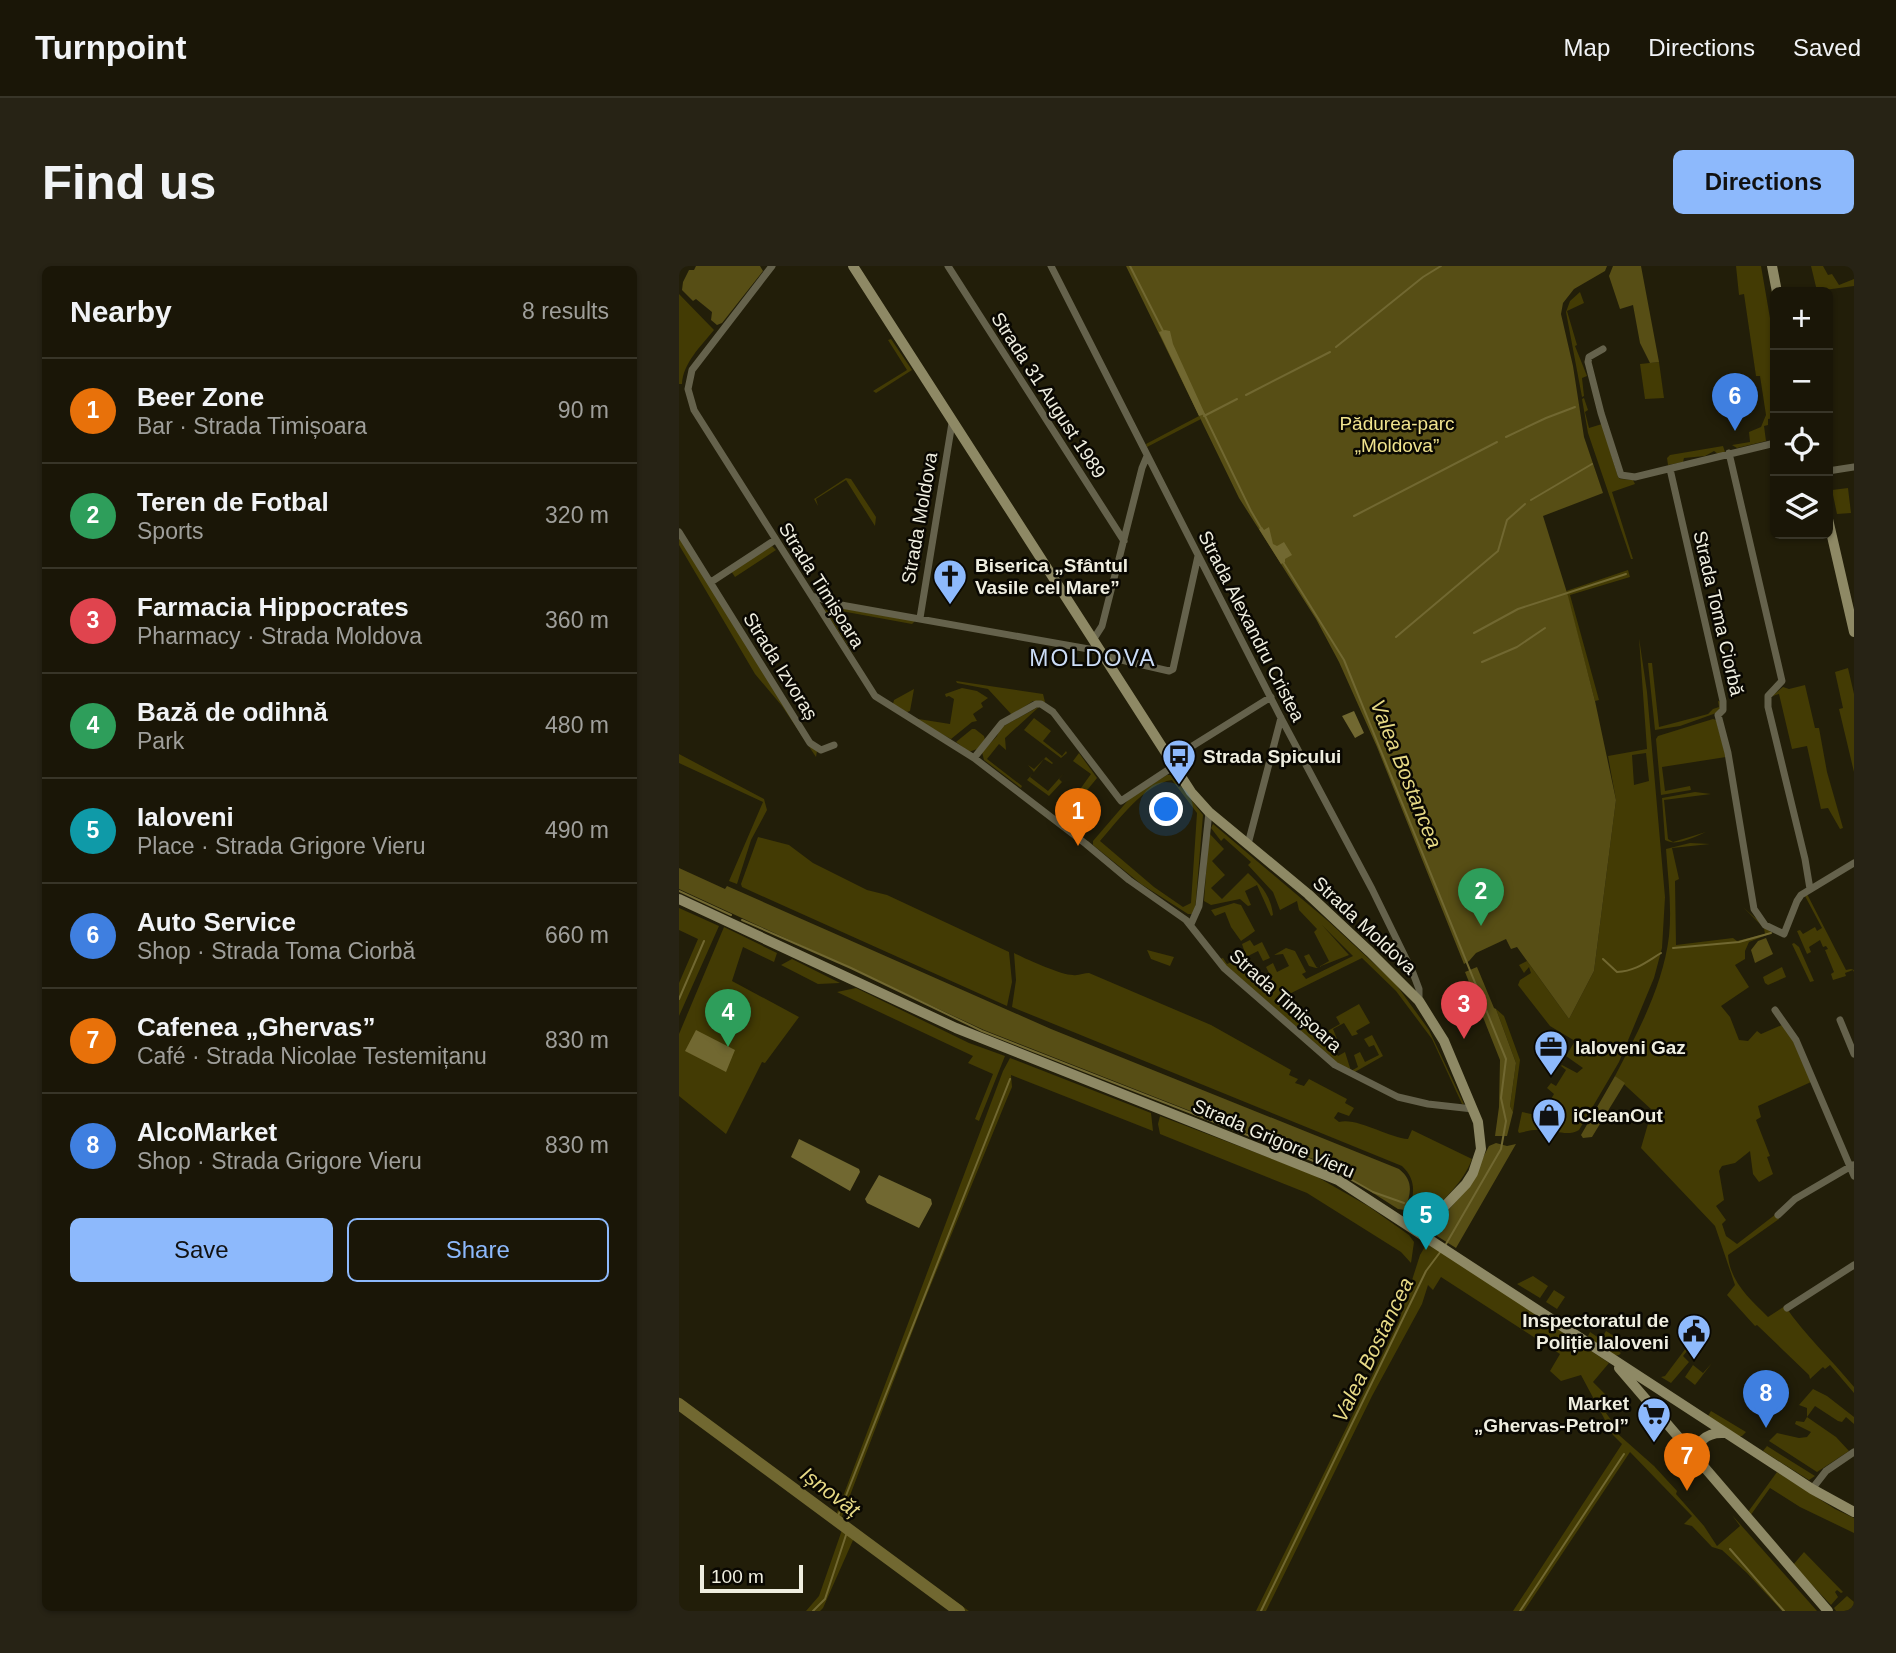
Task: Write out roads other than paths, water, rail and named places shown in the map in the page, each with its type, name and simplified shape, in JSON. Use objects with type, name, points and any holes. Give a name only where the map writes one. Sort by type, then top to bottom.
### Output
[{"type":"street","name":"Strada Timișoara","points":[[772,266],[697,361],[688,381],[688,389],[694,410],[875,696],[974,758],[1129,880],[1191,924],[1224,968],[1335,1065],[1398,1097],[1428,1104],[1473,1109]]},
{"type":"street","name":"Strada Moldova","points":[[853,266],[1191,792],[1209,812],[1308,894],[1370,951],[1419,1001],[1444,1041],[1473,1109],[1481,1141],[1473,1173],[1420,1233]]},
{"type":"street","name":"Strada 31 August 1989","points":[[948,266],[1124,541]]},
{"type":"street","name":"Strada Alexandru Cristea","points":[[1051,266],[1281,718],[1347,841],[1413,973],[1419,989],[1419,1001]]},
{"type":"street","points":[[1772,266],[1776,287]]},
{"type":"street","points":[[1603,349],[1589,356],[1588,362],[1621,475],[1635,477],[1770,444]]},
{"type":"street","name":"Strada Moldova","points":[[920,618],[953,423]]},
{"type":"street","points":[[1729,453],[1782,681],[1768,696],[1768,707],[1810,889],[1854,863]]},
{"type":"street","points":[[1093,640],[1102,626],[1147,456]]},
{"type":"street","points":[[1833,470],[1854,467]]},
{"type":"street","name":"Strada Toma Ciorbă","points":[[1670,469],[1723,701],[1723,710],[1718,715],[1728,753],[1754,909],[1765,925],[1784,934],[1797,901],[1810,889]]},
{"type":"street","name":"Strada Izvoraș","points":[[679,532],[810,743],[821,750],[834,745]]},
{"type":"street","points":[[1833,539],[1854,632]]},
{"type":"street","points":[[711,582],[775,540]]},
{"type":"street","points":[[811,596],[841,605],[1102,654],[1170,671],[1174,670],[1198,556]]},
{"type":"street","points":[[974,758],[1002,723],[1031,705],[1041,704],[1047,707],[1121,801],[1172,763],[1271,697]]},
{"type":"street","points":[[1248,844],[1281,718]]},
{"type":"street","points":[[1191,924],[1199,906],[1209,812]]},
{"type":"street","points":[[1805,859],[1814,875],[1825,880]]},
{"type":"street","name":"Strada Grigore Vieru","points":[[679,899],[956,1028],[1327,1175],[1431,1239],[1812,1489],[1854,1512]]},
{"type":"street","points":[[1775,1010],[1796,1040],[1854,1176]]},
{"type":"street","points":[[1840,1020],[1854,1054]]},
{"type":"street","points":[[1778,1215],[1795,1199],[1852,1166]]},
{"type":"street","points":[[1787,1308],[1854,1265]]},
{"type":"street","points":[[1612,1360],[1828,1611]]},
{"type":"street","points":[[1699,1463],[1697,1455],[1701,1441],[1714,1433],[1726,1433]]},
{"type":"street","points":[[1812,1489],[1826,1471],[1854,1452]]},
{"type":"waterway","name":"Valea Bostancea","points":[[1130,266],[1163,331]]},
{"type":"waterway","points":[[1336,347],[1423,277],[1441,266]]},
{"type":"waterway","points":[[1246,395],[1330,352]]},
{"type":"waterway","points":[[1204,416],[1237,399]]},
{"type":"waterway","points":[[1506,437],[1575,407]]},
{"type":"waterway","name":"Valea Bostancea","points":[[1204,414],[1261,528]]},
{"type":"waterway","points":[[1354,516],[1497,442]]},
{"type":"waterway","points":[[1531,500],[1592,464]]},
{"type":"waterway","points":[[1396,637],[1498,551],[1507,520],[1525,504]]},
{"type":"waterway","name":"Valea Bostancea","points":[[1283,562],[1344,660],[1506,1059],[1501,1098],[1506,1121],[1501,1149],[1446,1244]]},
{"type":"waterway","points":[[1474,633],[1518,609],[1626,574]]},
{"type":"waterway","points":[[1482,662],[1517,647],[1545,628]]},
{"type":"waterway","points":[[679,891],[731,915]]},
{"type":"waterway","points":[[742,920],[851,968],[982,1031],[1329,1167],[1373,1192],[1404,1203]]},
{"type":"waterway","points":[[1673,948],[1739,942],[1771,933]]},
{"type":"waterway","points":[[679,999],[704,941]]},
{"type":"waterway","points":[[1603,959],[1617,972],[1635,968],[1661,953]]},
{"type":"waterway","points":[[836,1521],[1010,1079]]},
{"type":"waterway","points":[[1415,1205],[1437,1201]]},
{"type":"waterway","name":"Valea Bostancea","points":[[1261,1611],[1426,1271],[1441,1251]]},
{"type":"waterway","name":"Ișnovăț","points":[[679,1404],[959,1611]]},
{"type":"waterway","points":[[1520,1611],[1624,1454]]},
{"type":"waterway","points":[[813,1611],[825,1599],[848,1529]]},
{"type":"waterway","points":[[1730,1549],[1784,1611]]},
{"type":"place","name":"Auto Service","points":[[1735,431]]},
{"type":"place","name":"Biserica „Sfântul Vasile cel Mare”","points":[[950,606]]},
{"type":"place","name":"Strada Spicului","points":[[1179,786]]},
{"type":"place","name":"Beer Zone","points":[[1078,846]]},
{"type":"place","name":"Teren de Fotbal","points":[[1481,926]]},
{"type":"place","name":"Farmacia Hippocrates","points":[[1464,1039]]},
{"type":"place","name":"Bază de odihnă","points":[[728,1047]]},
{"type":"place","name":"Ialoveni Gaz","points":[[1551,1077]]},
{"type":"place","name":"iCleanOut","points":[[1549,1145]]},
{"type":"place","name":"Ialoveni","points":[[1426,1250]]},
{"type":"place","name":"Inspectoratul de Poliție Ialoveni","points":[[1694,1361]]},
{"type":"place","name":"AlcoMarket","points":[[1766,1428]]},
{"type":"place","name":"Market „Ghervas-Petrol”","points":[[1654,1444]]},
{"type":"place","name":"Cafenea „Ghervas”","points":[[1687,1491]]},
{"type":"district","name":"MOLDOVA","points":[[1093,658]]},
{"type":"park label","name":"Pădurea-parc „Moldova”","points":[[1397,434]]}]
